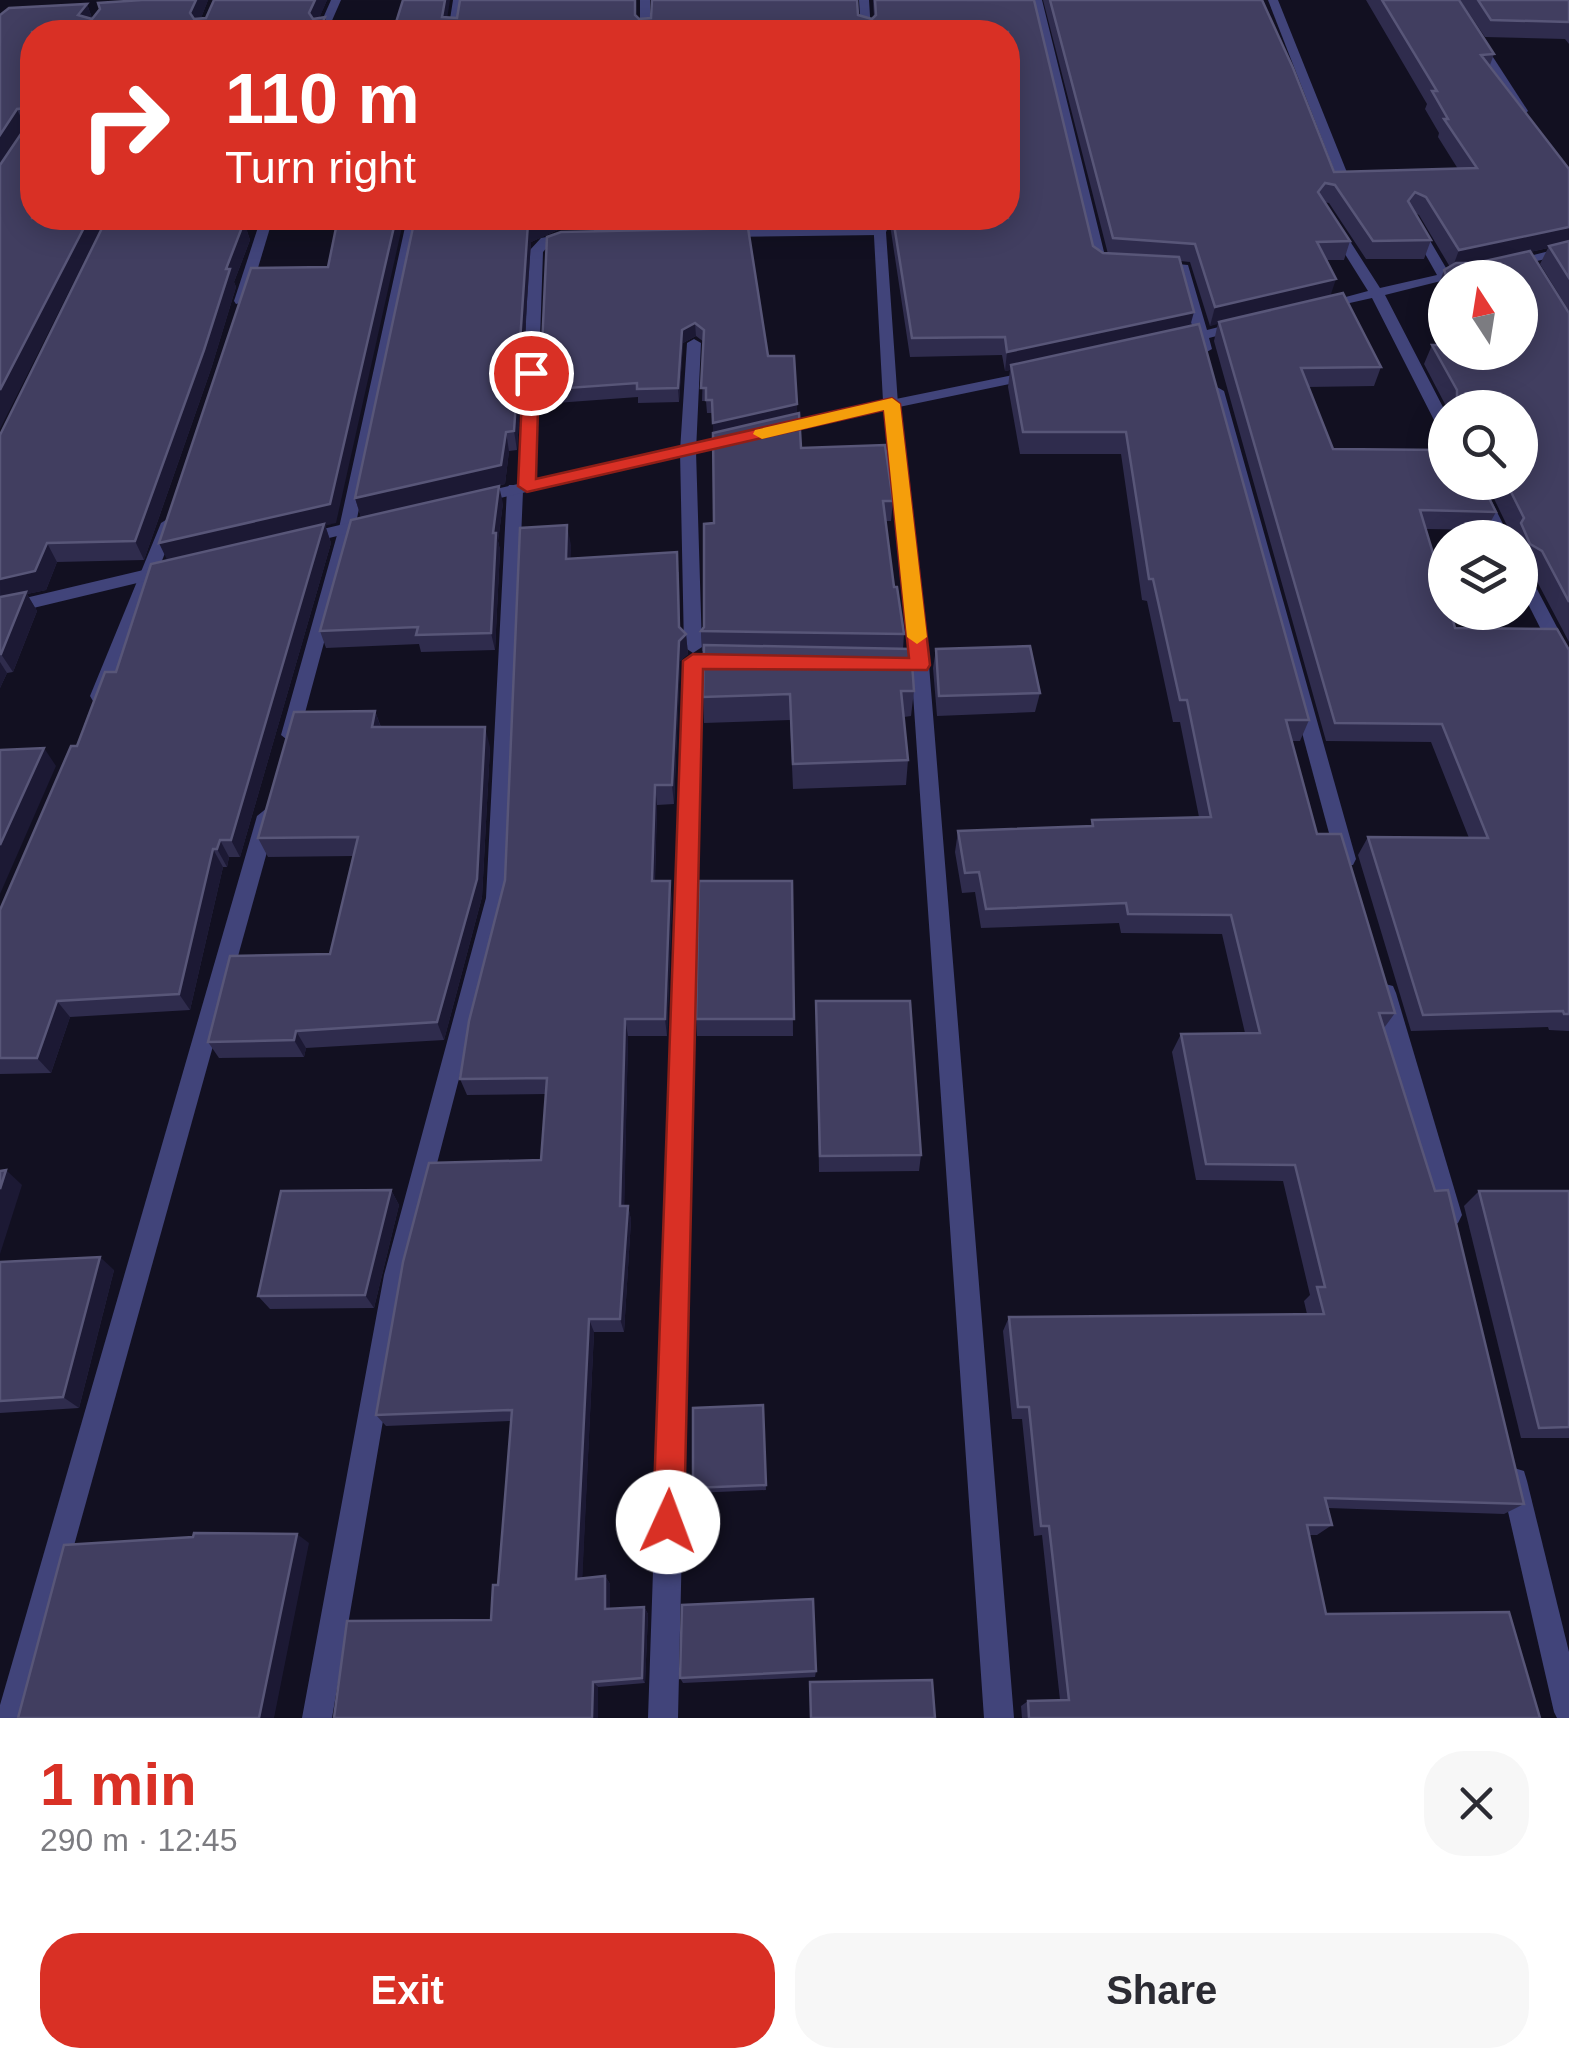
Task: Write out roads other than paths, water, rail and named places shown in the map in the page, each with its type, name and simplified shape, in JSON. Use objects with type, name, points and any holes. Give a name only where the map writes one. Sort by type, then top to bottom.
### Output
[{"type":"street","points":[[1038,0],[1100,264],[1183,268],[1351,879]]},
{"type":"street","points":[[1273,0],[1342,175]]},
{"type":"street","points":[[1451,0],[1526,117]]},
{"type":"street","points":[[1321,208],[1376,292],[1428,393]]},
{"type":"street","points":[[1410,217],[1435,260]]},
{"type":"street","points":[[238,314],[263,230]]},
{"type":"street","points":[[283,759],[348,528],[410,230]]},
{"type":"street","points":[[708,234],[777,230]]},
{"type":"street","points":[[880,230],[911,665],[999,1718]]},
{"type":"street","points":[[317,1718],[396,1275],[496,898],[536,251],[546,240],[596,236]]},
{"type":"street","points":[[1538,263],[1569,250]]},
{"type":"street","points":[[1311,308],[1428,281]]},
{"type":"street","points":[[1165,345],[1259,320]]},
{"type":"street","points":[[694,343],[688,451],[694,646]]},
{"type":"street","points":[[451,504],[1056,370]]},
{"type":"street","points":[[90,716],[151,574],[177,500]]},
{"type":"street","points":[[294,541],[382,520]]},
{"type":"street","points":[[0,610],[186,566]]},
{"type":"street","points":[[1538,607],[1569,668]]},
{"type":"street","points":[[663,1718],[693,661],[750,662]]},
{"type":"street","points":[[11,1718],[272,798]]},
{"type":"street","points":[[1379,972],[1455,1235]]},
{"type":"street","points":[[1510,1464],[1569,1712]]}]
